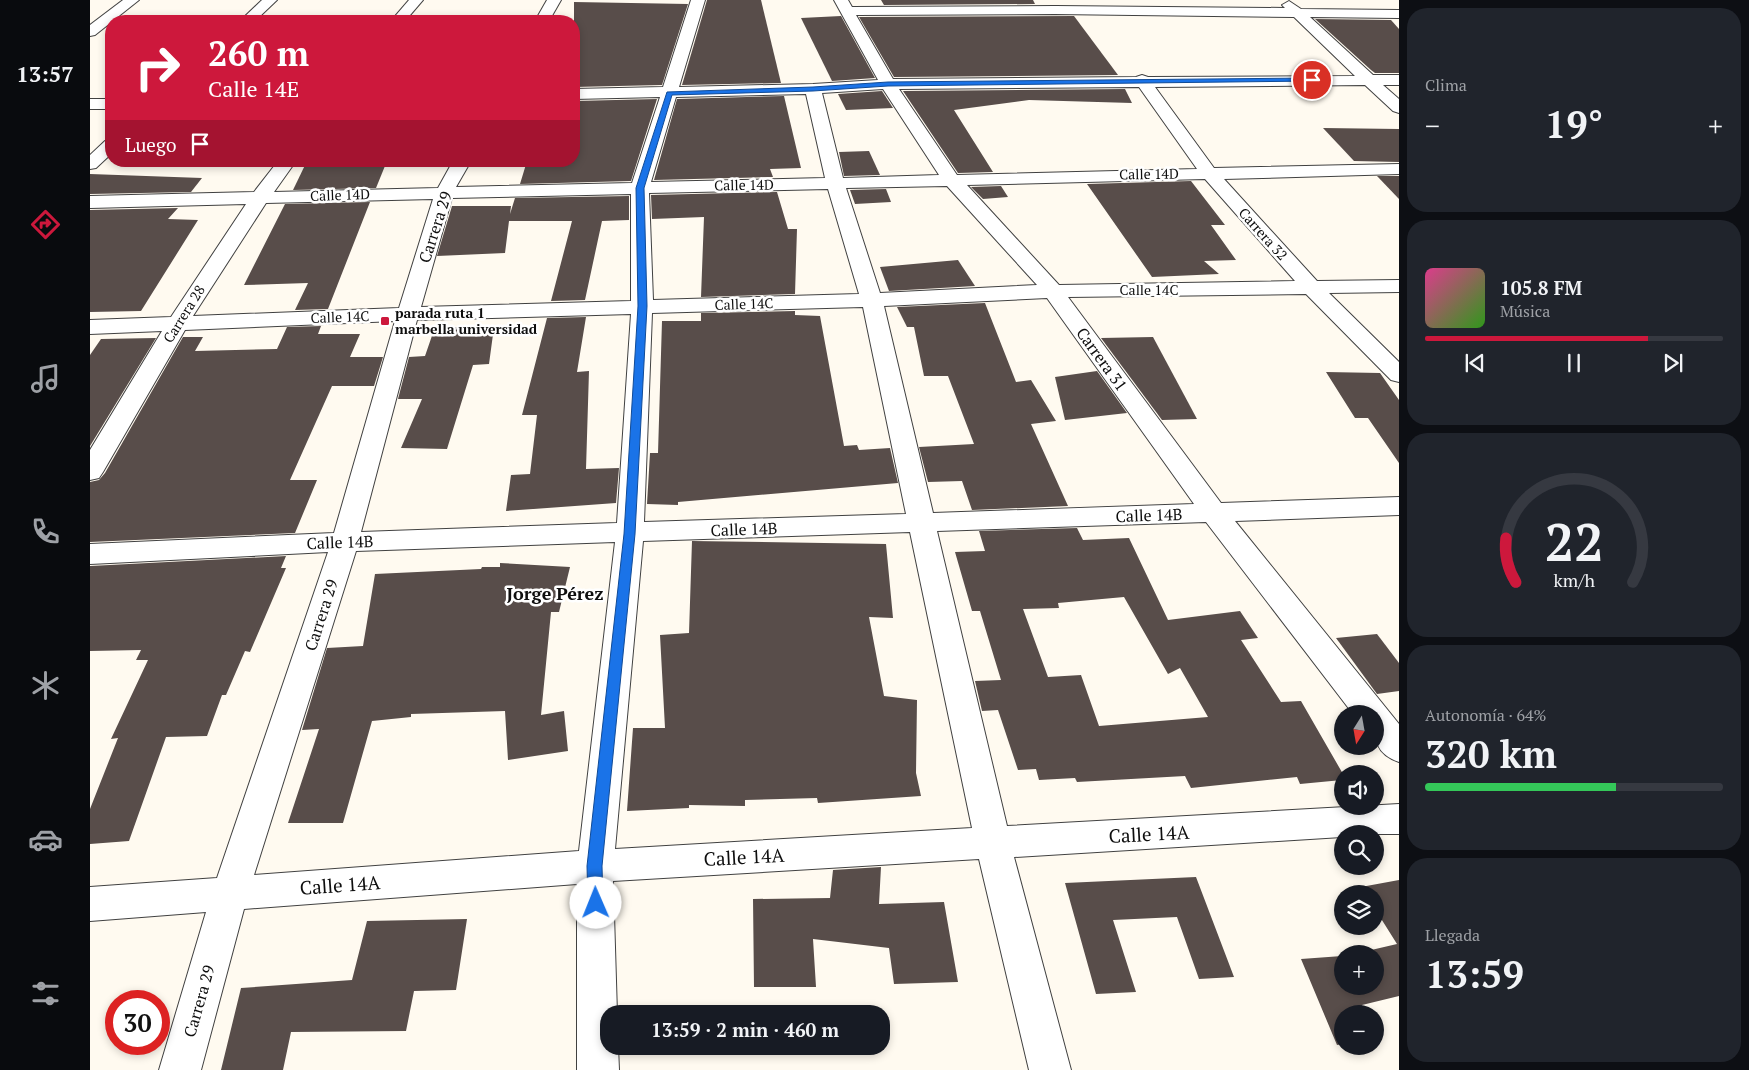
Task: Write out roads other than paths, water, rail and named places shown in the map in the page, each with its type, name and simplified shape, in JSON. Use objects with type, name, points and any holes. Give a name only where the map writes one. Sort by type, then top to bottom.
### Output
[{"type":"street","points":[[112,15],[132,0]]},
{"type":"street","points":[[254,15],[270,0]]},
{"type":"street","points":[[403,15],[416,0]]},
{"type":"street","points":[[545,15],[554,0]]},
{"type":"street","points":[[598,1070],[595,866],[630,534],[642,306],[640,188],[698,0]]},
{"type":"street","points":[[1284,0],[1399,108]]},
{"type":"street","points":[[844,6],[1399,14]]},
{"type":"street","name":"Carrera 31","points":[[844,6],[888,84],[951,179],[1053,291],[1214,513],[1365,705]]},
{"type":"street","points":[[90,32],[105,21]]},
{"type":"street","points":[[580,94],[813,89],[888,84],[1142,80],[1399,80]]},
{"type":"street","name":"Carrera 32","points":[[1142,80],[1208,172],[1313,289],[1399,375]]},
{"type":"street","points":[[813,89],[835,182],[872,300],[993,843],[1050,1070]]},
{"type":"street","points":[[90,104],[105,104]]},
{"type":"street","points":[[90,164],[105,150]]},
{"type":"street","name":"Carrera 28","points":[[90,472],[177,324],[259,198],[282,167]]},
{"type":"street","name":"Carrera 29","points":[[180,1070],[230,893],[345,542],[408,314],[445,191],[459,167]]},
{"type":"street","name":"Calle 14D","points":[[90,202],[445,191],[1399,169]]},
{"type":"street","name":"Calle 14C","points":[[90,327],[408,314],[872,300],[1053,291],[1313,289],[1399,286]]},
{"type":"street","name":"Calle 14B","points":[[90,554],[345,542],[630,534],[921,521],[1399,506]]},
{"type":"street","points":[[1384,729],[1399,748]]},
{"type":"street","name":"Calle 14A","points":[[90,904],[595,866],[1399,819]]},
{"type":"place","name":"parada ruta 1 marbella universidad","points":[[385,321]]},
{"type":"district","name":"Jorge Pérez","points":[[555,594]]}]
